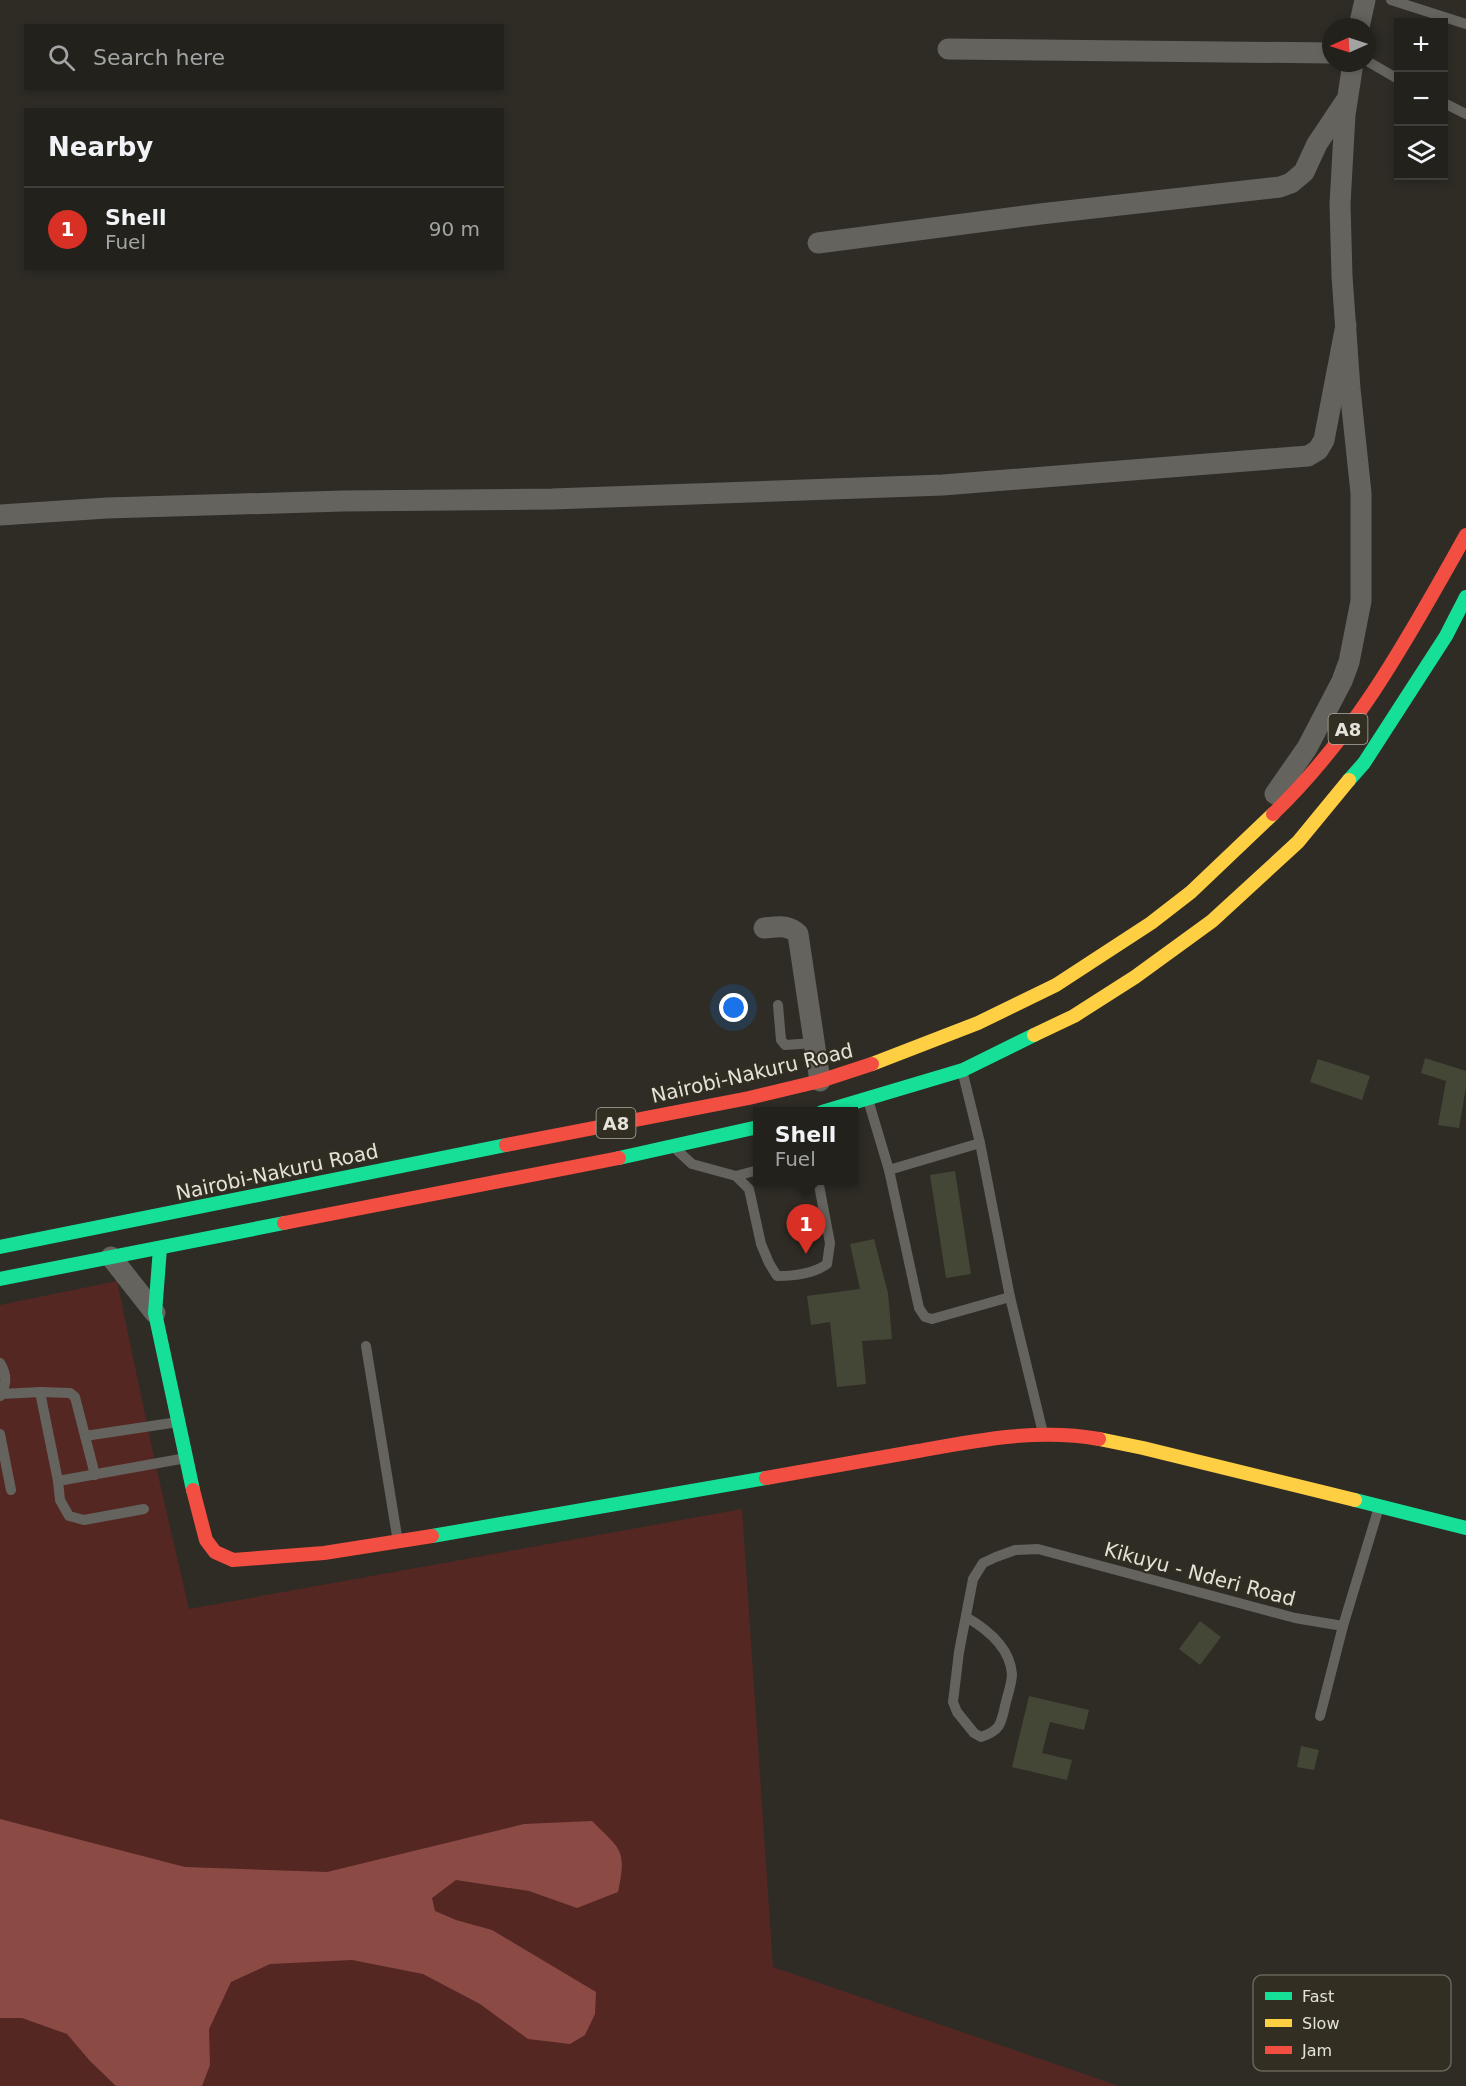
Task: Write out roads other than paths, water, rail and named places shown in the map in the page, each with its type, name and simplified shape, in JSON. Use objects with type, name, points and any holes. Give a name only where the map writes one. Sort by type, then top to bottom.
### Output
[{"type":"main road","name":"A8","points":[[1191,892],[1280,807],[1327,757],[1391,668],[1466,535]]},
{"type":"main road","name":"A8","points":[[840,1107],[963,1070],[1074,1016],[1135,977],[1212,921],[1298,842],[1364,763],[1446,636],[1466,597]]},
{"type":"main road","name":"Nairobi-Nakuru Road","points":[[0,1247],[582,1129],[749,1098],[853,1072],[958,1031],[1056,985],[1151,923],[1191,892]]},
{"type":"main road","name":"A8","points":[[0,1279],[674,1147],[753,1128]]},
{"type":"main road","points":[[160,1248],[155,1313],[204,1534],[208,1544],[219,1557],[233,1560],[324,1553],[398,1542],[985,1439],[1043,1434],[1082,1436],[1143,1448],[1466,1528]]},
{"type":"street","points":[[1361,18],[1365,0]]},
{"type":"street","points":[[948,49],[1322,53]]},
{"type":"street","points":[[1191,892],[1259,816],[1307,748],[1349,662],[1361,601],[1361,493],[1346,325],[1340,204],[1345,115],[1352,72]]},
{"type":"street","points":[[818,243],[1040,214],[1280,187],[1291,183],[1304,172],[1317,144],[1348,98]]},
{"type":"street","points":[[0,514],[107,508],[552,499],[943,485],[1308,456],[1318,450],[1324,440],[1346,325]]},
{"type":"street","points":[[764,928],[784,926],[792,928],[798,934],[820,1081]]},
{"type":"street","points":[[111,1257],[155,1313]]},
{"type":"lane","points":[[1391,0],[1466,24]]},
{"type":"lane","points":[[1376,66],[1394,77]]},
{"type":"lane","points":[[1448,105],[1466,114]]},
{"type":"lane","points":[[778,1005],[782,1041],[785,1045],[815,1043]]},
{"type":"lane","points":[[963,1070],[980,1143],[1010,1297],[1043,1434]]},
{"type":"lane","points":[[868,1099],[889,1170],[919,1308],[925,1317],[932,1319],[1010,1297]]},
{"type":"lane","points":[[889,1170],[980,1143]]},
{"type":"lane","points":[[674,1147],[692,1164],[736,1176],[753,1171]]},
{"type":"lane","points":[[736,1176],[748,1189],[761,1244],[768,1263],[777,1276],[819,1270],[827,1264],[830,1243],[819,1185]]},
{"type":"lane","points":[[366,1346],[398,1542]]},
{"type":"lane","points":[[0,1363],[4,1371],[5,1383],[1,1395],[40,1392],[70,1393],[75,1397],[95,1475]]},
{"type":"lane","points":[[40,1392],[60,1500],[69,1516],[75,1520],[102,1518],[144,1509]]},
{"type":"lane","points":[[85,1436],[178,1422]]},
{"type":"lane","points":[[0,1434],[11,1490]]},
{"type":"lane","points":[[58,1481],[186,1458]]},
{"type":"lane","points":[[1320,1716],[1343,1626],[1379,1507]]},
{"type":"lane","name":"Kikuyu - Nderi Road","points":[[966,1617],[981,1626],[1001,1646],[1010,1661],[1012,1676],[1001,1723],[993,1733],[981,1737],[974,1733],[957,1712],[953,1702],[952,1692],[958,1652],[974,1579],[983,1563],[1015,1550],[1038,1549],[1295,1618],[1343,1626]]},
{"type":"place","name":"Shell","points":[[806,1254]]}]
